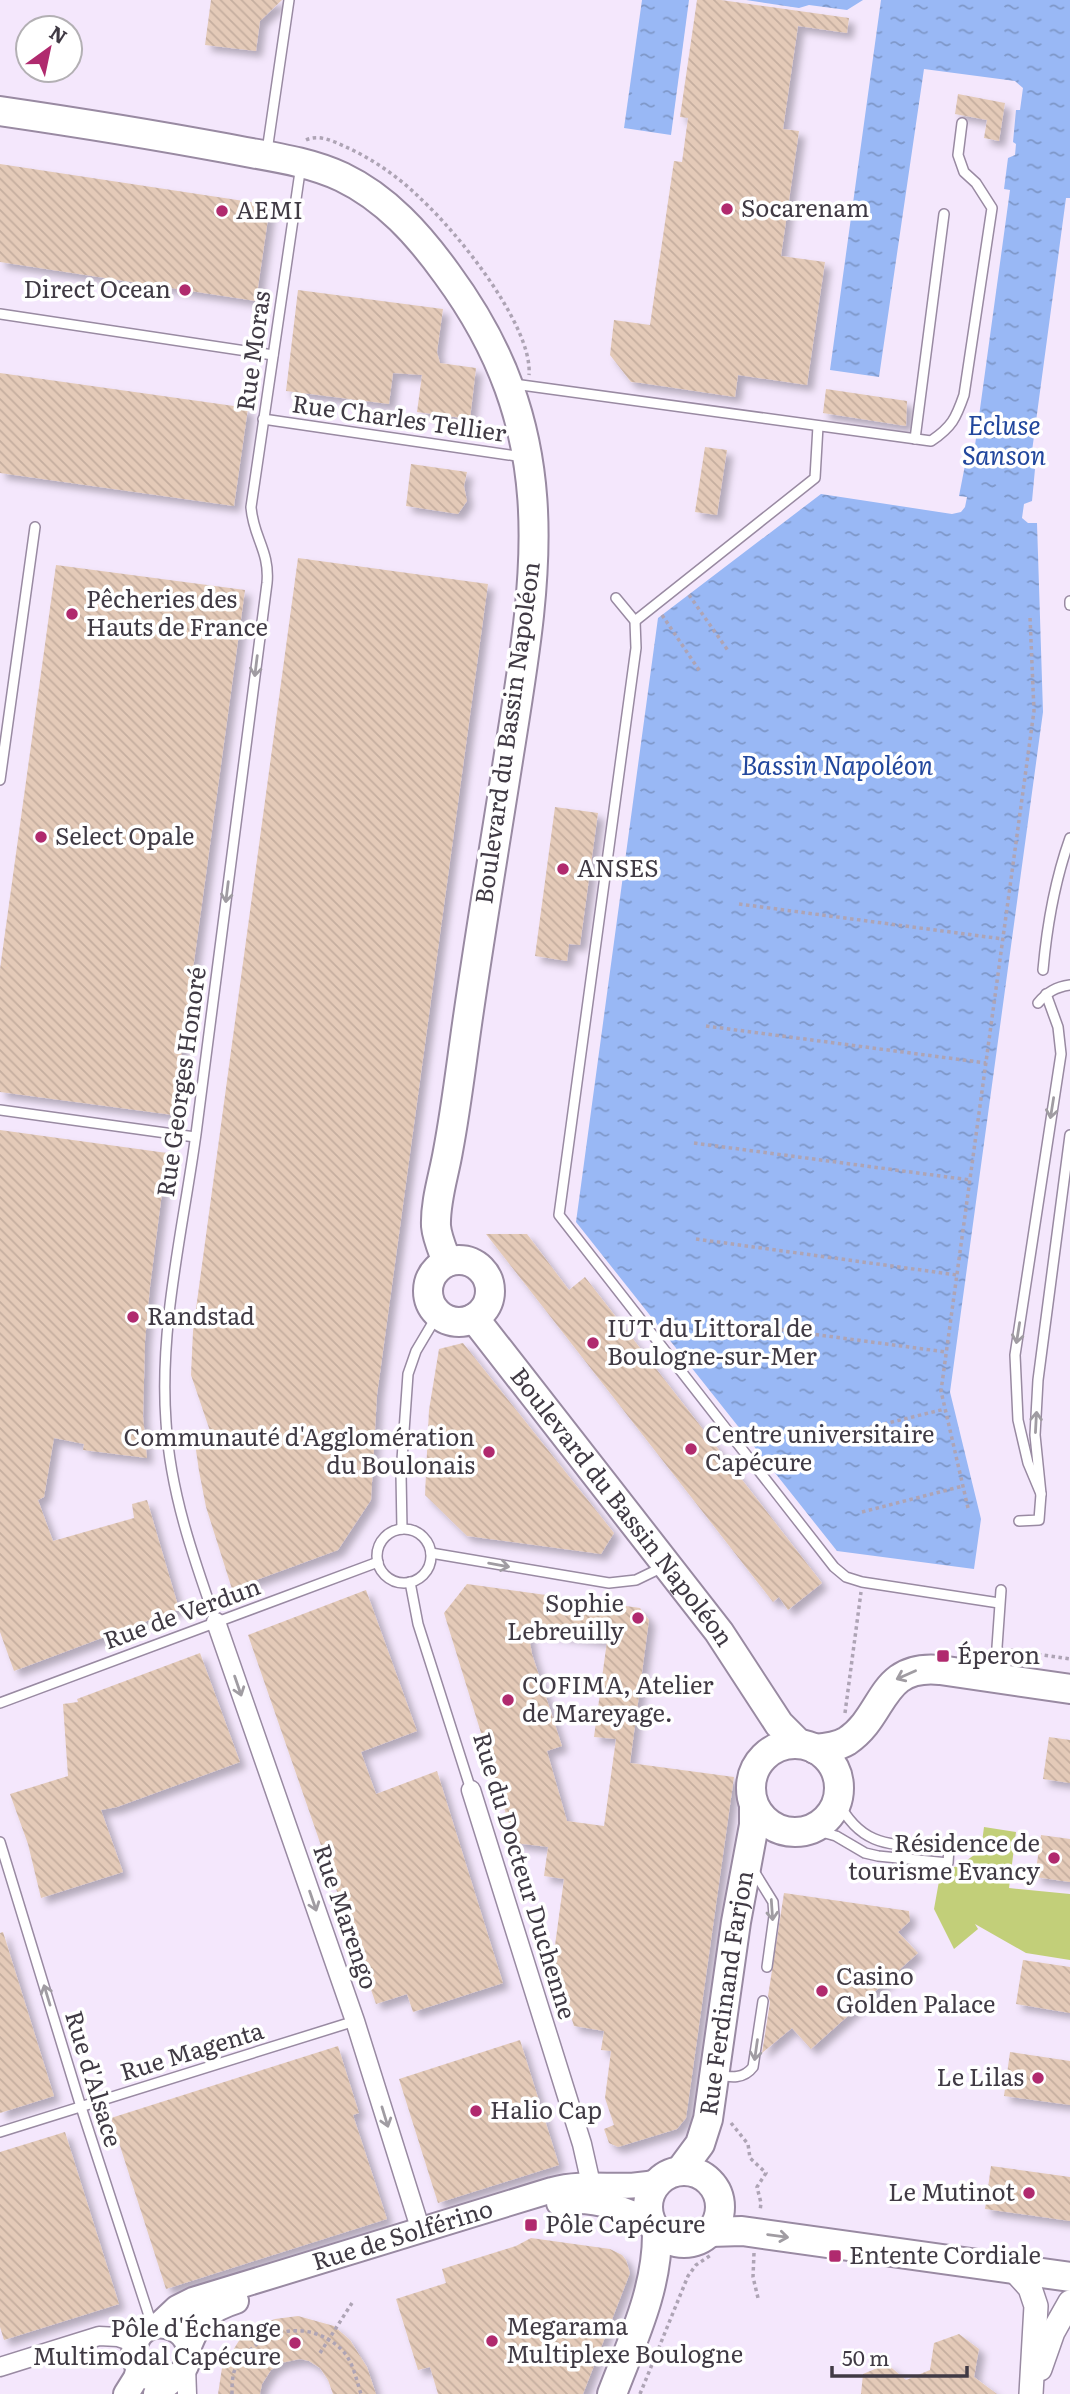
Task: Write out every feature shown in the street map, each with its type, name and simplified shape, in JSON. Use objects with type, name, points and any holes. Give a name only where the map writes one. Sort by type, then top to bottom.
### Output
[{"type":"main road","name":"Boulevard du Bassin Napoléon","points":[[0,111],[116,127],[267,156],[302,164],[347,180],[374,197],[410,227],[432,253],[489,340],[508,383],[528,458],[534,513],[533,583],[518,698],[436,1217],[437,1234],[447,1262]]},
{"type":"main road","points":[[460,1260],[472,1263],[483,1270],[487,1278],[489,1298],[484,1310],[474,1318],[456,1322],[438,1314],[428,1296],[434,1272],[447,1262],[460,1260]]},
{"type":"main road","name":"Boulevard du Bassin Napoléon","points":[[474,1318],[735,1654],[782,1728],[807,1747]]},
{"type":"main road","points":[[756,1766],[775,1749],[787,1745],[807,1747],[846,1741],[870,1715],[890,1685],[908,1673],[929,1669],[1070,1689]]},
{"type":"main road","points":[[764,1699],[763,1731],[750,1786],[754,1806],[766,1822],[778,1829],[797,1832],[811,1829],[826,1819],[837,1800],[839,1786],[834,1769],[826,1758],[807,1747]]},
{"type":"main road","name":"Rue Ferdinand Farjon","points":[[669,2176],[695,2151],[708,2119],[754,1806]]},
{"type":"main road","points":[[612,2394],[649,2295],[656,2265],[654,2226],[649,2200],[669,2176],[701,2176],[716,2191],[720,2213],[708,2242]]},
{"type":"main road","name":"Rue de Solférino","points":[[149,2332],[177,2308],[193,2300],[552,2190],[573,2185],[623,2187],[669,2176]]},
{"type":"main road","name":"Rue de Solférino","points":[[152,2385],[186,2370],[201,2320],[218,2308],[461,2230],[573,2201],[619,2208],[654,2226]]},
{"type":"main road","points":[[654,2226],[666,2238],[676,2242],[708,2242]]},
{"type":"main road","points":[[626,2394],[670,2279],[708,2242],[727,2230],[752,2246],[1013,2269],[1070,2277]]},
{"type":"main road","points":[[152,2385],[134,2354],[149,2332],[178,2330],[186,2370]]},
{"type":"main road","points":[[126,2394],[136,2378],[152,2385]]},
{"type":"street","name":"Rue Marengo","points":[[216,1622],[355,2021],[421,2231]]},
{"type":"street","name":"Rue du Docteur Duchenne","points":[[471,1790],[582,2144],[591,2185]]},
{"type":"street","points":[[1013,2269],[1030,2288],[1037,2306],[1031,2394]]},
{"type":"street","points":[[1031,2394],[1053,2332],[1070,2302]]},
{"type":"street","points":[[0,2367],[94,2337],[149,2332]]},
{"type":"lane","points":[[267,156],[289,0]]},
{"type":"lane","points":[[508,383],[931,441],[956,419],[964,395],[992,208],[976,183],[964,172],[958,155],[962,123]]},
{"type":"lane","name":"Rue Moras","points":[[261,542],[251,507],[302,164]]},
{"type":"lane","points":[[915,439],[944,214]]},
{"type":"lane","points":[[0,314],[273,355]]},
{"type":"lane","name":"Rue Charles Tellier","points":[[263,419],[528,458]]},
{"type":"lane","points":[[635,621],[815,478],[818,426]]},
{"type":"lane","points":[[0,780],[35,527]]},
{"type":"lane","name":"Rue Georges Honoré","points":[[216,1622],[176,1496],[165,1420],[165,1370],[170,1311],[268,567],[261,542]]},
{"type":"lane","points":[[616,598],[635,621],[636,648],[559,1215],[834,1567],[846,1577],[862,1583],[999,1603]]},
{"type":"lane","points":[[1043,970],[1046,933],[1070,838]]},
{"type":"lane","points":[[1038,1003],[1046,993],[1070,985]]},
{"type":"lane","points":[[1041,1494],[1028,1463],[1018,1420],[1015,1355],[1061,1054],[1058,1027],[1046,993]]},
{"type":"lane","points":[[0,1110],[195,1137]]},
{"type":"lane","points":[[1019,1521],[1038,1520],[1041,1494],[1035,1434],[1038,1380],[1070,1135]]},
{"type":"lane","points":[[402,1529],[401,1474],[408,1374],[416,1351],[438,1314]]},
{"type":"lane","points":[[402,1529],[420,1534],[426,1540],[431,1553],[426,1572],[419,1579],[401,1583],[388,1578],[378,1562],[377,1553],[382,1540],[391,1532],[402,1529]]},
{"type":"lane","points":[[431,1553],[609,1583],[636,1580],[666,1565]]},
{"type":"lane","name":"Rue de Verdun","points":[[0,1703],[378,1562]]},
{"type":"lane","name":"Rue du Docteur Duchenne","points":[[410,1582],[418,1624],[471,1790]]},
{"type":"lane","points":[[999,1679],[997,1647],[1001,1590]]},
{"type":"lane","points":[[811,1829],[836,1836],[865,1853],[948,1863],[949,1848],[884,1842],[869,1838],[856,1829],[837,1800]]},
{"type":"lane","name":"Rue d'Alsace","points":[[0,1842],[149,2332]]},
{"type":"lane","points":[[883,1857],[884,1842]]},
{"type":"lane","points":[[747,1861],[773,1902],[774,1916],[767,1967]]},
{"type":"lane","points":[[716,2073],[729,2077],[744,2075],[751,2070],[763,2001]]},
{"type":"lane","name":"Rue Magenta","points":[[0,2132],[355,2021]]},
{"type":"path","points":[[689,594],[729,652]]},
{"type":"path","points":[[662,615],[701,673]]},
{"type":"path","points":[[968,1508],[941,1391],[1034,711],[1030,617]]},
{"type":"path","points":[[739,904],[1003,939]]},
{"type":"path","points":[[706,1026],[986,1063]]},
{"type":"path","points":[[694,1143],[970,1180]]},
{"type":"path","points":[[696,1239],[957,1275]]},
{"type":"path","points":[[767,1328],[946,1352]]},
{"type":"path","points":[[843,1434],[945,1409]]},
{"type":"path","points":[[862,1512],[963,1486]]},
{"type":"path","points":[[846,1741],[835,1728],[843,1722],[862,1583]]},
{"type":"path","points":[[997,1647],[1070,1659]]},
{"type":"path","points":[[727,2116],[748,2144],[750,2158],[766,2173],[757,2187],[761,2203],[752,2246],[753,2277],[758,2298]]},
{"type":"path","points":[[640,2394],[688,2276],[703,2259],[708,2242]]},
{"type":"path","points":[[320,2353],[352,2303]]},
{"type":"path","points":[[232,2394],[234,2371],[255,2344],[270,2335],[295,2330],[310,2332],[329,2340],[343,2351],[350,2361],[361,2394]]},
{"type":"green space","points":[[984,1827],[1016,1832],[1009,1888],[1070,1894],[1070,1960],[1026,1953],[975,1924],[978,1929],[954,1949],[934,1909],[941,1870],[959,1866],[981,1850]]},
{"type":"water","points":[[642,0],[689,0],[671,135],[624,128]]},
{"type":"water","points":[[746,0],[863,0],[847,10],[809,5],[799,8]]},
{"type":"water","name":"Bassin Napoléon","points":[[881,0],[1070,0],[1070,198],[1066,198],[1030,466],[1035,469],[1032,501],[1024,504],[1022,518],[1028,523],[1037,523],[1043,712],[950,1392],[981,1519],[974,1569],[837,1551],[576,1222],[658,618],[821,494],[952,514],[961,512],[965,507],[967,497],[959,496],[966,460],[973,460],[1010,190],[1004,189],[1008,158],[1015,155],[1016,144],[1013,142],[1016,110],[1020,110],[1023,88],[1015,81],[924,69],[879,377],[830,370]]},
{"type":"building","points":[[211,0],[282,0],[260,21],[256,51],[205,45]]},
{"type":"building","name":"Socarenam","points":[[697,0],[721,0],[849,18],[847,33],[798,26],[783,129],[799,131],[781,256],[825,262],[807,385],[738,375],[735,397],[631,382],[610,355],[614,320],[650,325],[674,161],[682,162],[688,118],[680,117]]},
{"type":"building","points":[[958,94],[1005,103],[999,141],[984,138],[987,120],[955,114]]},
{"type":"building","points":[[0,164],[270,205],[256,301],[0,262]]},
{"type":"building","points":[[298,290],[443,309],[437,352],[440,363],[476,368],[470,419],[417,412],[422,375],[393,373],[389,404],[286,391]]},
{"type":"building","points":[[0,373],[248,408],[234,506],[0,473]]},
{"type":"building","points":[[826,389],[907,401],[906,426],[823,413]]},
{"type":"building","points":[[705,447],[727,450],[717,515],[695,512]]},
{"type":"building","points":[[411,464],[467,472],[464,486],[467,501],[458,514],[406,506]]},
{"type":"building","points":[[298,558],[488,584],[377,1395],[371,1500],[338,1550],[232,1589],[206,1507],[199,1471],[194,1436],[210,1431],[191,1375],[193,1331]]},
{"type":"building","points":[[56,565],[245,590],[173,1115],[0,1092],[0,969]]},
{"type":"building","name":"ANSES","points":[[555,807],[598,813],[580,945],[569,944],[567,961],[535,956]]},
{"type":"building","points":[[0,1130],[167,1153],[145,1341],[143,1417],[147,1458],[83,1450],[84,1444],[54,1438],[44,1497],[38,1500],[53,1541],[134,1518],[132,1504],[147,1500],[179,1609],[14,1671],[0,1632]]},
{"type":"building","name":"Centre universitaire Capécure","points":[[486,1234],[527,1234],[569,1290],[585,1277],[822,1583],[788,1610],[779,1597],[773,1602]]},
{"type":"building","name":"Communauté d'Agglomération du Boulonais","points":[[463,1343],[614,1533],[601,1554],[467,1536],[425,1495],[429,1410],[439,1349]]},
{"type":"building","points":[[467,1584],[640,1608],[649,1620],[630,1763],[734,1777],[686,2118],[677,2129],[618,2147],[609,2143],[604,2129],[614,2125],[605,2098],[611,2051],[601,2050],[604,2031],[574,2026],[553,1960],[564,1879],[544,1876],[548,1847],[515,1843],[444,1613]],"holes":[[[528,1631],[607,1641],[594,1737],[616,1739],[604,1826],[567,1821],[547,1751],[562,1746],[532,1654]]]},
{"type":"building","points":[[366,1590],[417,1731],[361,1752],[376,1794],[437,1771],[503,1983],[413,2012],[407,1994],[376,2004],[248,1635]]},
{"type":"building","points":[[200,1653],[240,1762],[117,1807],[101,1810],[123,1872],[41,1898],[28,1844],[10,1794],[68,1776],[63,1704],[78,1702],[77,1699]]},
{"type":"building","points":[[1049,1737],[1070,1740],[1070,1783],[1043,1779]]},
{"type":"building","name":"Résidence de tourisme Evancy","points":[[1041,1835],[1070,1839],[1070,1882],[1035,1877]]},
{"type":"building","name":"Casino Golden Palace","points":[[784,1893],[909,1911],[910,1921],[898,1932],[918,1953],[811,2049],[792,2028],[762,2053],[770,2002],[768,1996]]},
{"type":"building","points":[[3,1932],[54,2096],[0,2113],[0,1933]]},
{"type":"building","points":[[1023,1960],[1070,1967],[1070,2013],[1016,2004]]},
{"type":"building","name":"Halio Cap","points":[[520,2040],[559,2165],[438,2203],[399,2079]]},
{"type":"building","points":[[338,2046],[359,2113],[353,2115],[387,2219],[166,2289],[111,2118]]},
{"type":"building","name":"Le Lilas","points":[[1010,2052],[1070,2061],[1070,2105],[1004,2096]]},
{"type":"building","points":[[65,2132],[119,2304],[4,2340],[0,2327],[0,2152]]},
{"type":"building","name":"Le Mutinot","points":[[991,2166],[1070,2177],[1070,2221],[985,2209]]},
{"type":"building","name":"Megarama Multiplexe Boulogne","points":[[531,2238],[610,2249],[626,2260],[630,2273],[583,2394],[438,2394],[430,2367],[418,2370],[396,2299],[446,2283],[442,2269],[516,2246]]},
{"type":"building","name":"Pôle d'Échange Multimodal Capécure","points":[[298,2316],[334,2326],[350,2340],[367,2367],[376,2394],[333,2394],[320,2368],[300,2359],[281,2363],[271,2370],[262,2384],[260,2394],[218,2394],[222,2368],[240,2339],[259,2325],[275,2319]]},
{"type":"building","points":[[959,2334],[979,2349],[974,2377],[997,2394],[861,2394],[863,2374],[887,2364],[906,2380],[930,2370],[934,2343]]},
{"type":"place","name":"Socarenam","points":[[727,209]]},
{"type":"place","name":"AEMI","points":[[222,211]]},
{"type":"place","name":"Direct Ocean","points":[[185,290]]},
{"type":"place","name":"Pêcheries des Hauts de France","points":[[72,614]]},
{"type":"place","name":"Select Opale","points":[[41,837]]},
{"type":"place","name":"ANSES","points":[[563,869]]},
{"type":"place","name":"Randstad","points":[[133,1317]]},
{"type":"place","name":"IUT du Littoral de Boulogne-sur-Mer","points":[[593,1343]]},
{"type":"place","name":"Centre universitaire Capécure","points":[[691,1449]]},
{"type":"place","name":"Communauté d'Agglomération du Boulonais","points":[[489,1452]]},
{"type":"place","name":"Sophie Lebreuilly","points":[[638,1618]]},
{"type":"place","name":"Éperon","points":[[943,1656]]},
{"type":"place","name":"COFIMA, Atelier de Mareyage.","points":[[508,1700]]},
{"type":"place","name":"Résidence de tourisme Evancy","points":[[1054,1858]]},
{"type":"place","name":"Casino Golden Palace","points":[[822,1991]]},
{"type":"place","name":"Le Lilas","points":[[1038,2078]]},
{"type":"place","name":"Halio Cap","points":[[476,2111]]},
{"type":"place","name":"Le Mutinot","points":[[1029,2193]]},
{"type":"place","name":"Pôle Capécure","points":[[531,2225]]},
{"type":"place","name":"Entente Cordiale","points":[[835,2256]]},
{"type":"place","name":"Megarama Multiplexe Boulogne","points":[[492,2341]]},
{"type":"place","name":"Pôle d'Échange Multimodal Capécure","points":[[295,2343]]},
{"type":"water label","name":"Ecluse Sanson","points":[[1004,441]]}]
